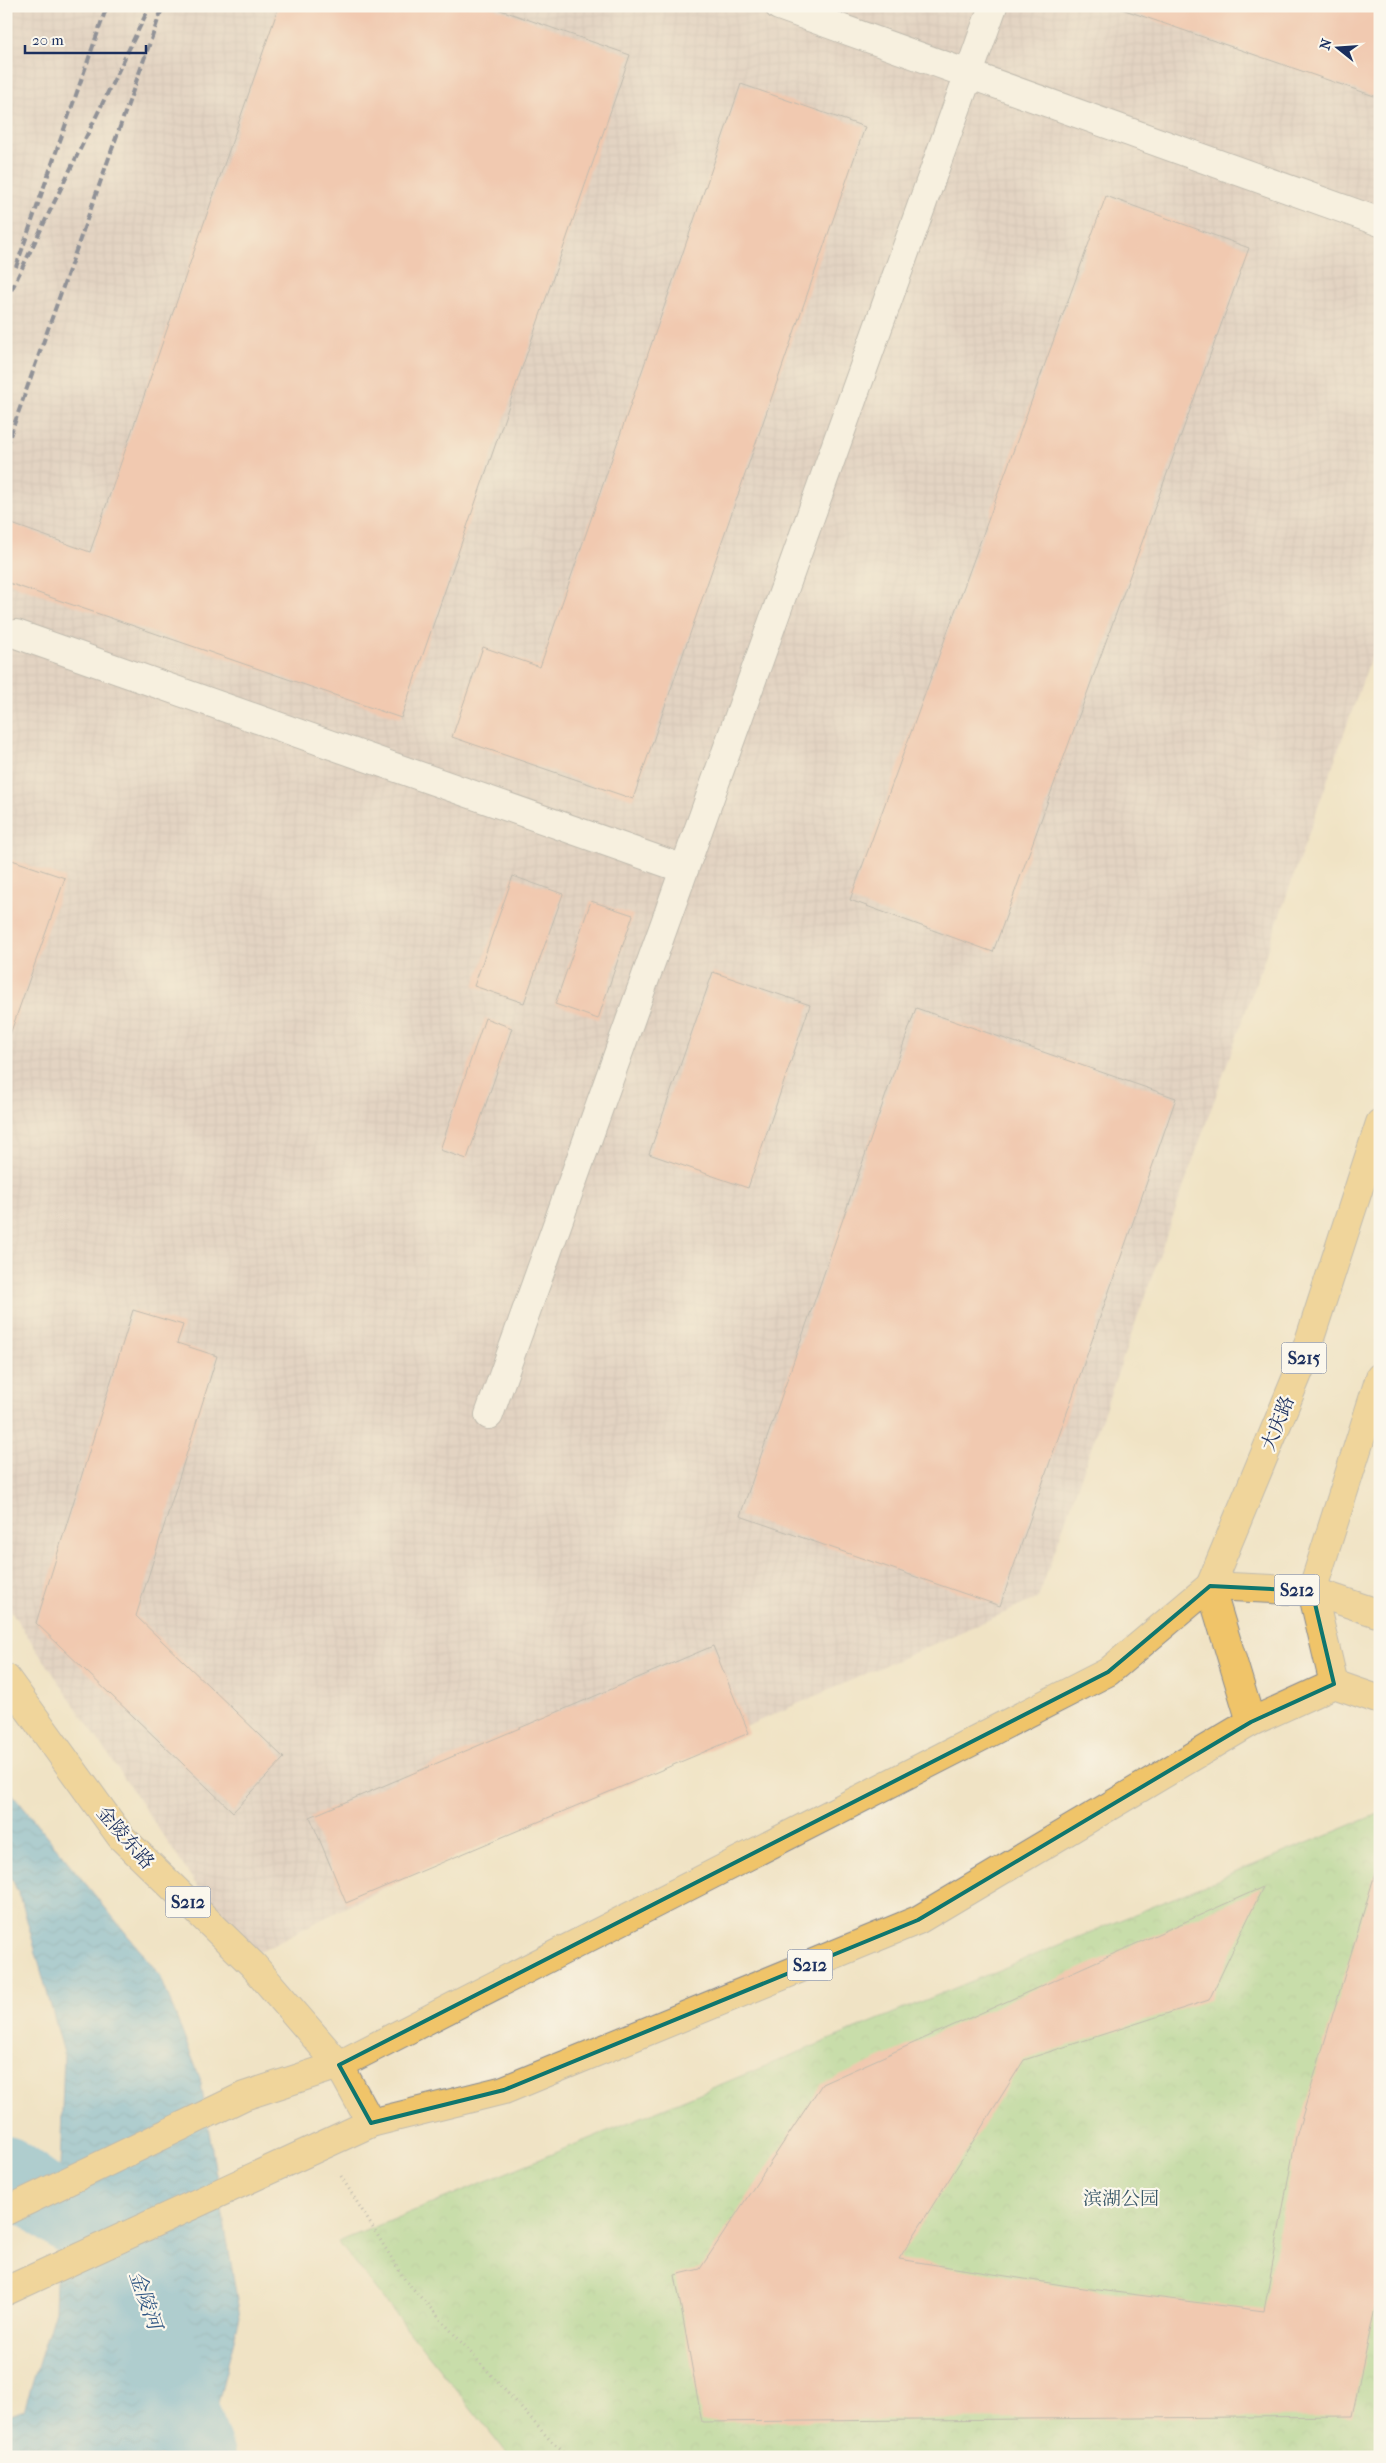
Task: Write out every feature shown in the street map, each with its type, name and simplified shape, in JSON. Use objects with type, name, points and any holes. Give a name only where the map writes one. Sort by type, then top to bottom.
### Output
[{"type":"main road","name":"大庆路","points":[[1210,1586],[1300,1369],[1380,1123]]},
{"type":"main road","points":[[1380,1377],[1312,1591],[1334,1684],[1380,1700]]},
{"type":"main road","name":"S212","points":[[1210,1586],[1312,1591],[1380,1614]]},
{"type":"main road","points":[[6,2211],[244,2096],[338,2064],[1108,1672],[1210,1586],[1251,1722]]},
{"type":"main road","name":"金陵东路","points":[[6,1678],[121,1837],[253,1965],[338,2064],[371,2123]]},
{"type":"main road","name":"S212","points":[[6,2291],[371,2123],[504,2090],[918,1920],[1251,1722],[1334,1684]]},
{"type":"lane","points":[[779,6],[1380,222]]},
{"type":"lane","points":[[488,1415],[993,6]]},
{"type":"lane","points":[[16,634],[684,869]]},
{"type":"path","points":[[323,2146],[405,2280],[550,2440],[571,2457]]},
{"type":"highlighted area","points":[[1210,1586],[1312,1591],[1334,1684],[1251,1722],[918,1920],[504,2090],[371,2123],[339,2065],[1108,1672]]},
{"type":"shaded area","points":[[6,6],[1380,6],[1380,632],[1038,1598],[409,1875],[246,1958],[6,1604]]},
{"type":"green space","name":"滨湖公园","points":[[1380,1813],[1380,2457],[510,2457],[338,2242]]},
{"type":"water","points":[[6,1786],[160,1975],[200,2078],[240,2317],[208,2441],[218,2457],[6,2457],[6,2417],[24,2410],[55,2310],[64,2053],[21,1899],[6,1866]]},
{"type":"building","points":[[279,6],[489,6],[630,55],[401,718],[6,582],[6,541],[12,524],[90,552]]},
{"type":"building","points":[[1116,6],[1380,6],[1380,98],[1116,7]]},
{"type":"building","points":[[741,84],[865,127],[633,799],[452,737],[483,647],[540,667]]},
{"type":"building","points":[[1106,196],[1249,248],[993,952],[850,900]]},
{"type":"building","points":[[6,858],[65,878],[7,1043],[6,1043]]},
{"type":"building","points":[[513,876],[563,894],[524,1003],[474,986]]},
{"type":"building","points":[[591,901],[633,915],[598,1019],[555,1004]]},
{"type":"building","points":[[713,972],[810,1005],[748,1188],[649,1154]]},
{"type":"building","points":[[916,1008],[1176,1098],[1000,1606],[740,1516]]},
{"type":"building","points":[[485,1018],[512,1028],[467,1159],[440,1150]]},
{"type":"building","points":[[133,1310],[183,1325],[177,1343],[217,1356],[136,1616],[284,1758],[233,1812],[36,1623]]},
{"type":"building","points":[[713,1646],[749,1733],[346,1903],[310,1817]]},
{"type":"building","points":[[1380,1857],[1380,2285],[1352,2416],[702,2422],[675,2275],[700,2269],[822,2084],[1263,1887],[1209,2000],[1024,2060],[899,2259],[1075,2287],[1264,2311],[1296,2137]]},
{"type":"waterway","name":"金陵河","points":[[6,2172],[132,2262],[199,2457]]},
{"type":"railway","points":[[16,267],[107,6]]},
{"type":"railway","points":[[6,301],[150,6]]},
{"type":"railway","points":[[6,447],[163,6]]}]
